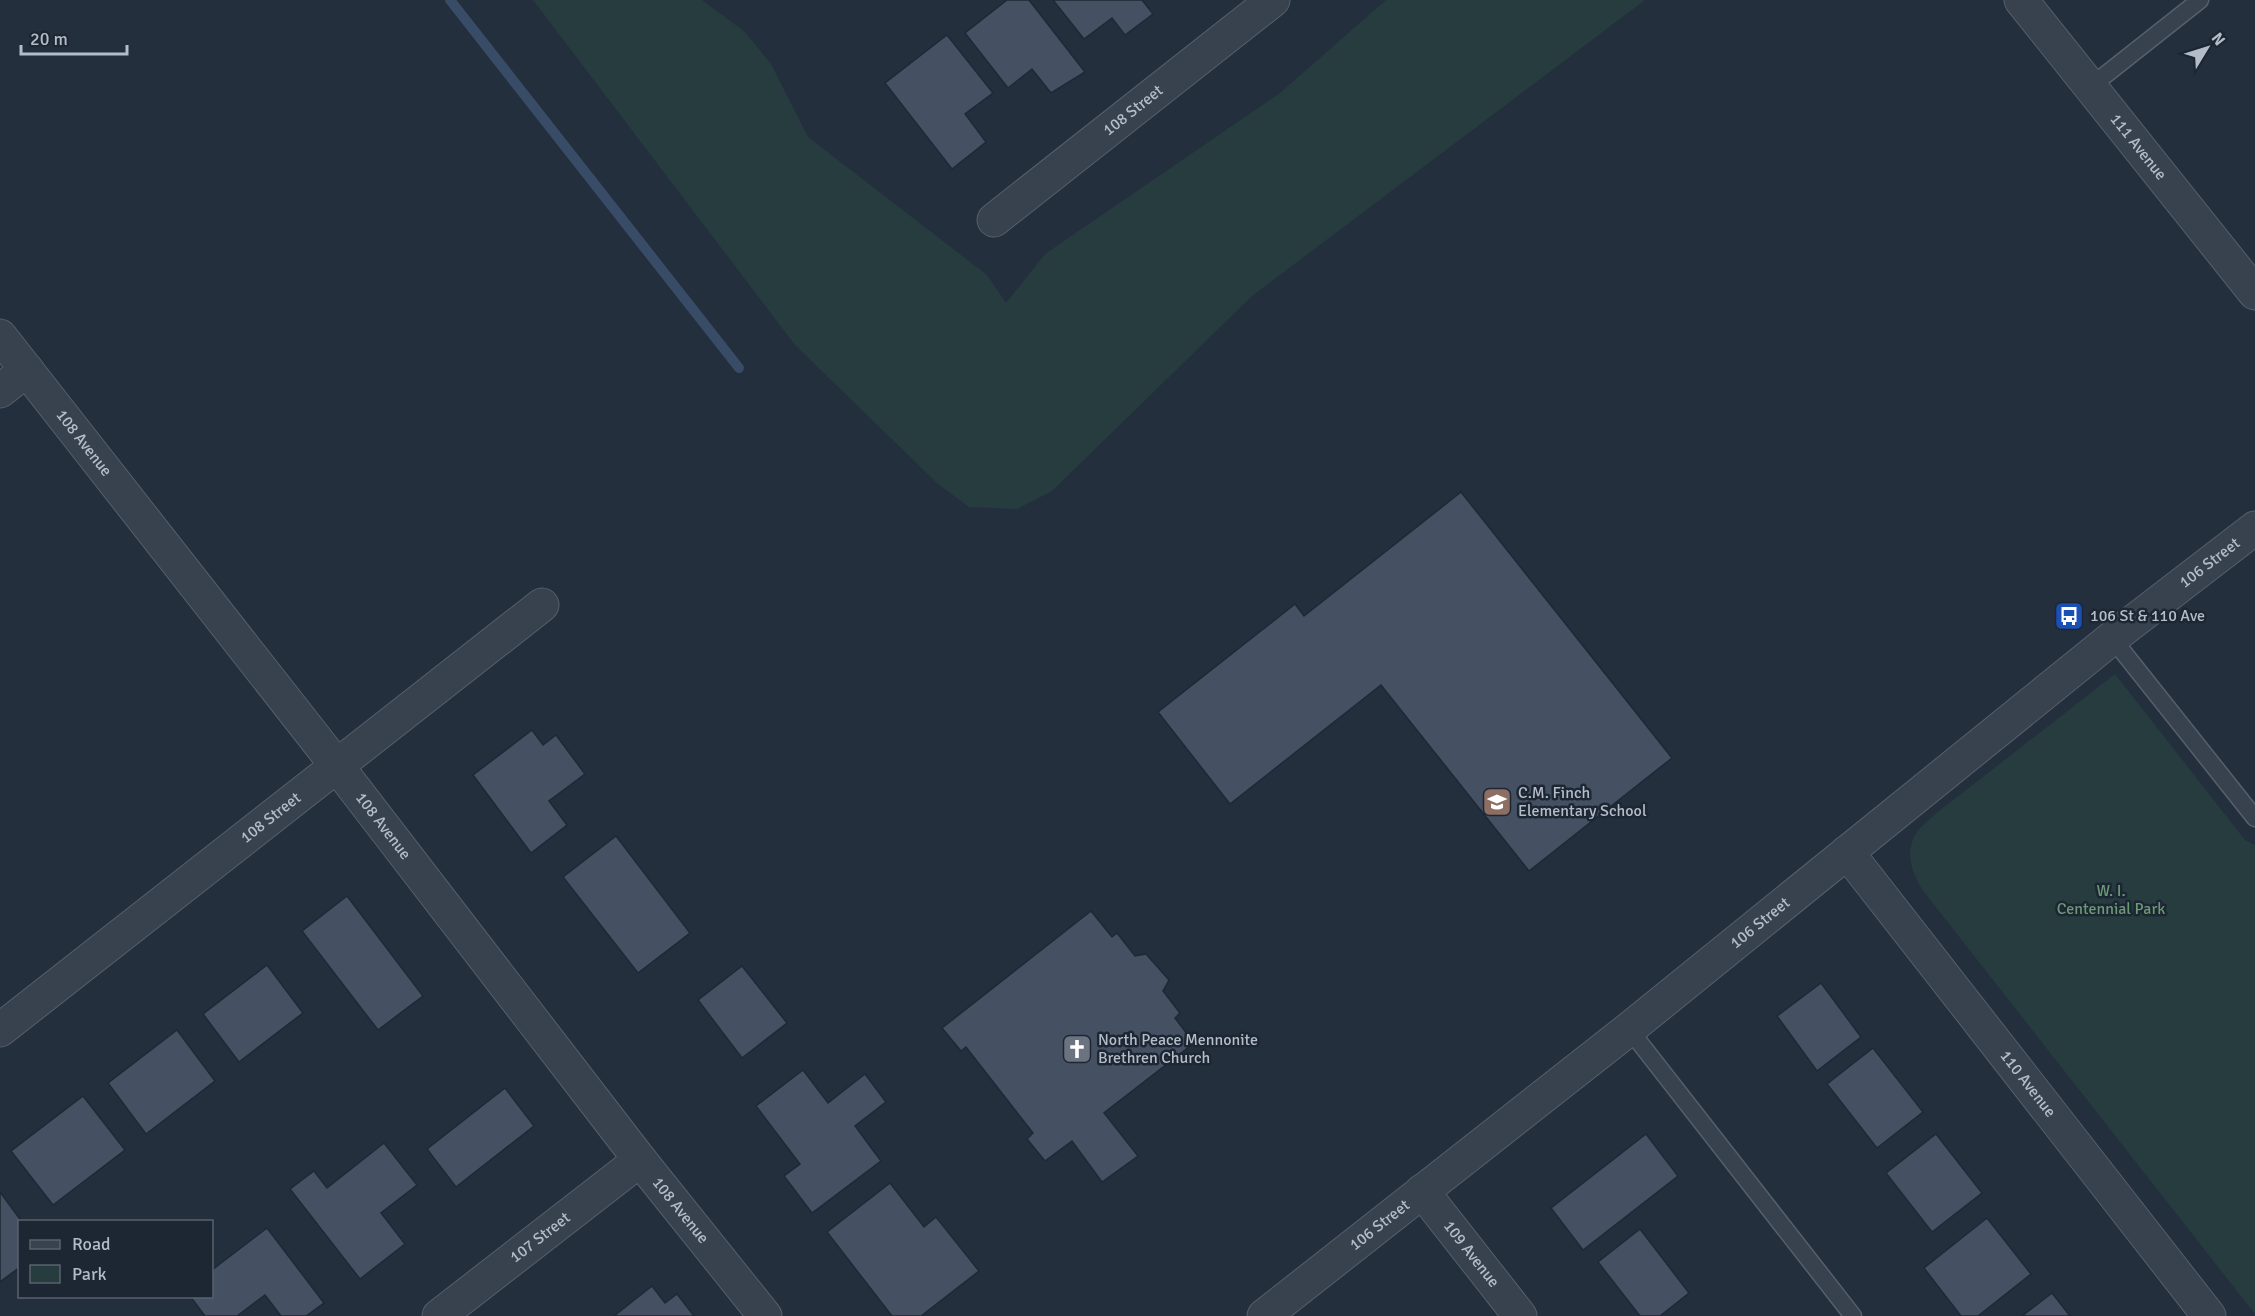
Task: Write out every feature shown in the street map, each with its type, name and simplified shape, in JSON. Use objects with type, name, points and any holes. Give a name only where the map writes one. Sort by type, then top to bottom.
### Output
[{"type":"street","name":"108 Street","points":[[994,220],[1273,0]]},
{"type":"street","name":"111 Avenue","points":[[2021,0],[2255,293]]},
{"type":"street","name":"108 Avenue","points":[[0,336],[337,766],[640,1160],[765,1316]]},
{"type":"street","points":[[0,391],[27,370]]},
{"type":"street","name":"106 Street","points":[[1264,1316],[1629,1029],[2112,638],[2255,528]]},
{"type":"street","name":"108 Street","points":[[0,1030],[542,605]]},
{"type":"street","name":"110 Avenue","points":[[1846,852],[2209,1316]]},
{"type":"street","name":"107 Street","points":[[439,1316],[640,1160]]},
{"type":"street","name":"109 Avenue","points":[[1422,1191],[1520,1316]]},
{"type":"lane","points":[[2090,87],[2199,0]]},
{"type":"lane","points":[[2112,638],[2255,818]]},
{"type":"lane","points":[[1629,1029],[1854,1316]]},
{"type":"green space","points":[[533,0],[702,0],[745,32],[771,64],[808,137],[987,275],[1006,303],[1045,254],[1280,93],[1386,0],[1645,0],[1252,296],[1052,491],[1017,509],[969,507],[938,484],[795,345]]},
{"type":"green space","name":"W. I. Centennial Park","points":[[2115,674],[2245,840],[2255,845],[2255,1314],[1924,892],[1910,859],[1914,837],[1934,815]]},
{"type":"building","points":[[1007,0],[1029,0],[1085,72],[1051,93],[1032,69],[1008,88],[965,33]]},
{"type":"building","points":[[1053,0],[1142,0],[1153,14],[1125,35],[1112,18],[1084,39]]},
{"type":"building","points":[[947,35],[993,93],[965,114],[986,142],[952,169],[885,83]]},
{"type":"building","points":[[1461,492],[1672,758],[1529,871],[1381,685],[1230,804],[1158,712],[1295,604],[1304,616]]},
{"type":"building","points":[[532,730],[543,745],[556,735],[585,774],[549,801],[567,825],[531,853],[473,775]]},
{"type":"building","points":[[616,836],[690,933],[638,973],[563,877]]},
{"type":"building","points":[[347,896],[423,996],[378,1030],[302,931]]},
{"type":"building","name":"North Peace Mennonite Brethren Church","points":[[1091,911],[1112,937],[1117,933],[1135,956],[1146,954],[1169,980],[1163,991],[1180,1013],[1175,1018],[1194,1043],[1104,1113],[1138,1156],[1102,1182],[1072,1141],[1045,1161],[1027,1139],[1033,1133],[966,1047],[961,1051],[942,1028]]},
{"type":"building","points":[[267,965],[303,1013],[239,1062],[203,1014]]},
{"type":"building","points":[[742,966],[787,1023],[742,1058],[698,1000]]},
{"type":"building","points":[[1821,983],[1861,1037],[1817,1071],[1777,1016]]},
{"type":"building","points":[[177,1030],[215,1081],[146,1134],[108,1083]]},
{"type":"building","points":[[1873,1048],[1923,1112],[1877,1148],[1827,1084]]},
{"type":"building","points":[[803,1070],[828,1103],[865,1074],[886,1102],[855,1126],[881,1161],[812,1213],[784,1176],[800,1164],[756,1106]]},
{"type":"building","points":[[505,1088],[534,1126],[456,1187],[427,1149]]},
{"type":"building","points":[[83,1096],[125,1150],[53,1205],[11,1151]]},
{"type":"building","points":[[1646,1134],[1678,1176],[1583,1250],[1551,1208]]},
{"type":"building","points":[[1936,1134],[1982,1193],[1932,1232],[1886,1173]]},
{"type":"building","points":[[384,1143],[417,1185],[381,1213],[405,1244],[360,1279],[290,1189],[314,1171],[327,1188]]},
{"type":"building","points":[[890,1183],[924,1227],[936,1217],[979,1271],[921,1316],[892,1316],[827,1232]]},
{"type":"building","points":[[0,1192],[21,1220],[18,1220],[18,1268],[0,1282]]},
{"type":"building","points":[[1987,1218],[2031,1274],[1978,1316],[1961,1316],[1924,1268]]},
{"type":"building","points":[[267,1228],[324,1303],[306,1316],[281,1316],[265,1295],[237,1316],[205,1316],[192,1298],[213,1298],[213,1269]]},
{"type":"building","points":[[1640,1229],[1689,1293],[1660,1316],[1640,1316],[1598,1262]]},
{"type":"building","points":[[652,1286],[665,1303],[677,1294],[694,1316],[614,1316]]},
{"type":"building","points":[[2052,1293],[2070,1316],[2022,1316]]},
{"type":"waterway","points":[[450,0],[739,368]]},
{"type":"place","name":"106 St & 110 Ave","points":[[2069,616]]},
{"type":"place","name":"C.M. Finch Elementary School","points":[[1497,802]]},
{"type":"place","name":"North Peace Mennonite Brethren Church","points":[[1077,1049]]}]
